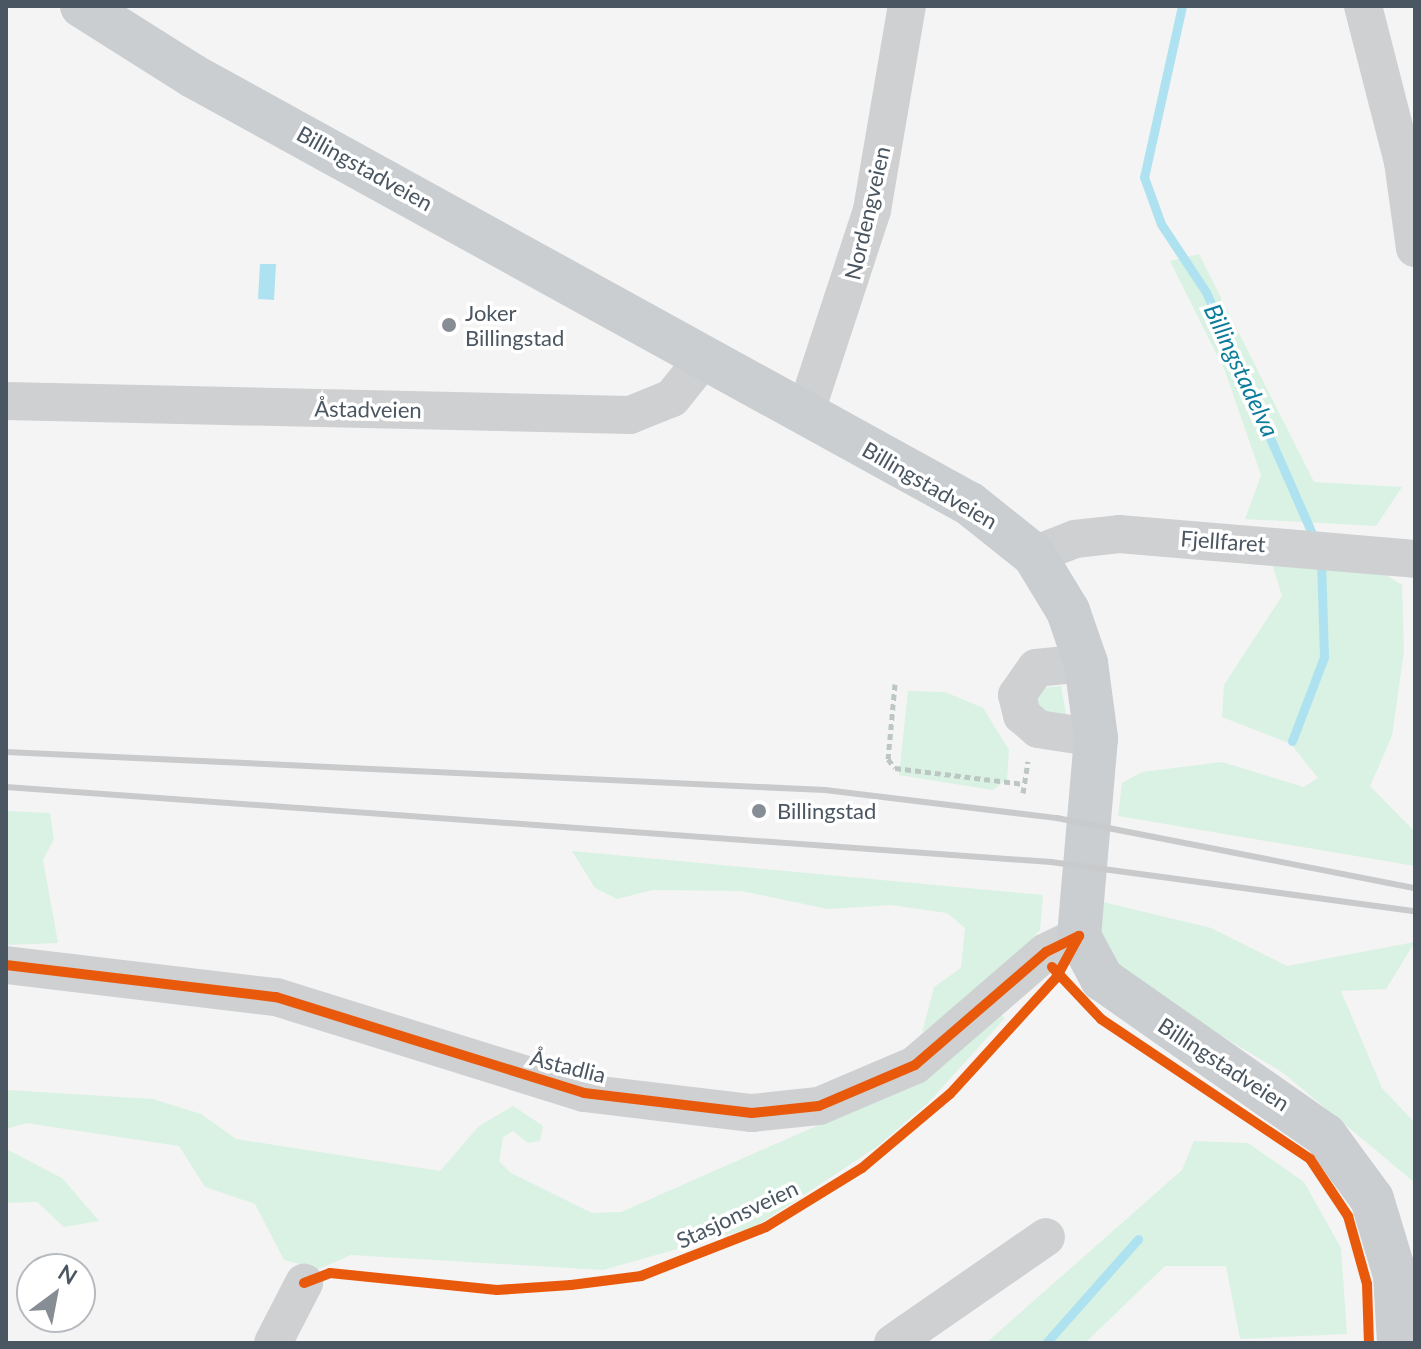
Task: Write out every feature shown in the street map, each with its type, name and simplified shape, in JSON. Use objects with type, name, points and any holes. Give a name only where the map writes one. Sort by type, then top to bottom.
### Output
[{"type":"main road","name":"Billingstadveien","points":[[82,6],[193,76],[970,504],[1034,555],[1068,611],[1086,663],[1096,738],[1079,936],[1102,979],[1325,1135],[1372,1199],[1395,1275],[1399,1343]]},
{"type":"street","name":"Nordengveien","points":[[805,414],[872,210],[907,6]]},
{"type":"street","points":[[1363,6],[1403,162],[1415,248]]},
{"type":"street","name":"Åstadveien","points":[[6,401],[630,415],[672,398],[705,357]]},
{"type":"street","name":"Fjellfaret","points":[[1034,555],[1075,539],[1119,534],[1375,550],[1415,559]]},
{"type":"street","points":[[1086,663],[1036,668],[1017,695],[1022,715],[1038,729],[1096,738]]},
{"type":"street","name":"Åstadlia","points":[[6,965],[264,995],[584,1093],[752,1113],[819,1106],[915,1065],[1046,952],[1079,936]]},
{"type":"street","points":[[893,1343],[1046,1237]]},
{"type":"street","points":[[273,1343],[304,1283]]},
{"type":"path","points":[[895,684],[888,759],[895,768],[1023,784]]},
{"type":"green space","points":[[1199,254],[1314,482],[1402,487],[1376,526],[1245,519],[1261,475],[1225,371],[1170,261]]},
{"type":"green space","points":[[1272,564],[1370,565],[1402,585],[1404,651],[1392,736],[1370,786],[1415,832],[1415,866],[1118,816],[1122,783],[1142,772],[1222,762],[1304,787],[1318,778],[1291,744],[1222,717],[1224,685],[1282,596]]},
{"type":"green space","points":[[1061,686],[1067,719],[1035,707],[1040,688]]},
{"type":"green space","points":[[908,691],[945,692],[983,708],[1009,750],[1007,779],[993,790],[899,775]]},
{"type":"green space","points":[[6,811],[50,813],[54,839],[43,860],[58,943],[6,945]]},
{"type":"green space","points":[[572,851],[1043,895],[1040,930],[1006,969],[922,1033],[934,987],[961,968],[965,928],[947,913],[891,905],[828,909],[741,891],[653,890],[617,899],[595,888]]},
{"type":"green space","points":[[1095,900],[1211,928],[1287,966],[1415,942],[1386,989],[1341,991],[1382,1088],[1415,1123],[1415,1183],[1282,1072],[1158,998],[1112,961],[1092,925]]},
{"type":"green space","points":[[1000,1014],[1005,1018],[929,1102],[878,1146],[755,1227],[603,1270],[351,1255],[319,1269],[284,1260],[255,1204],[205,1187],[179,1146],[26,1123],[6,1129],[6,1090],[153,1099],[201,1114],[236,1139],[440,1171],[479,1126],[513,1106],[543,1126],[540,1141],[528,1143],[513,1131],[503,1137],[499,1161],[511,1173],[592,1213],[621,1212],[903,1088]]},
{"type":"green space","points":[[1194,1141],[1248,1143],[1304,1182],[1341,1248],[1347,1334],[1240,1339],[1226,1266],[1165,1266],[1085,1343],[986,1343],[1182,1170]]},
{"type":"green space","points":[[6,1149],[62,1178],[99,1221],[64,1227],[37,1202],[6,1203]]},
{"type":"water","points":[[260,264],[276,264],[274,300],[258,299]]},
{"type":"waterway","name":"Billingstadelva","points":[[1182,6],[1144,177],[1161,224],[1206,292],[1316,542]]},
{"type":"waterway","name":"Billingstadelva","points":[[1292,741],[1324,657],[1321,560]]},
{"type":"waterway","points":[[1046,1343],[1138,1239]]},
{"type":"railway","points":[[6,752],[825,790],[1057,818],[1415,888]]},
{"type":"railway","points":[[6,787],[1051,862],[1415,911]]},
{"type":"cycle path","points":[[6,965],[276,997],[584,1093],[752,1113],[819,1106],[915,1065],[1046,952],[1079,936]]},
{"type":"cycle path","name":"Stasjonsveien","points":[[304,1283],[330,1273],[497,1290],[571,1285],[641,1276],[766,1227],[862,1168],[950,1094],[1056,978],[1079,936]]},
{"type":"cycle path","points":[[1052,967],[1101,1019],[1310,1159],[1348,1216],[1367,1284],[1369,1343]]},
{"type":"place","name":"Joker Billingstad","points":[[449,325]]},
{"type":"place","name":"Billingstad","points":[[759,811]]}]
